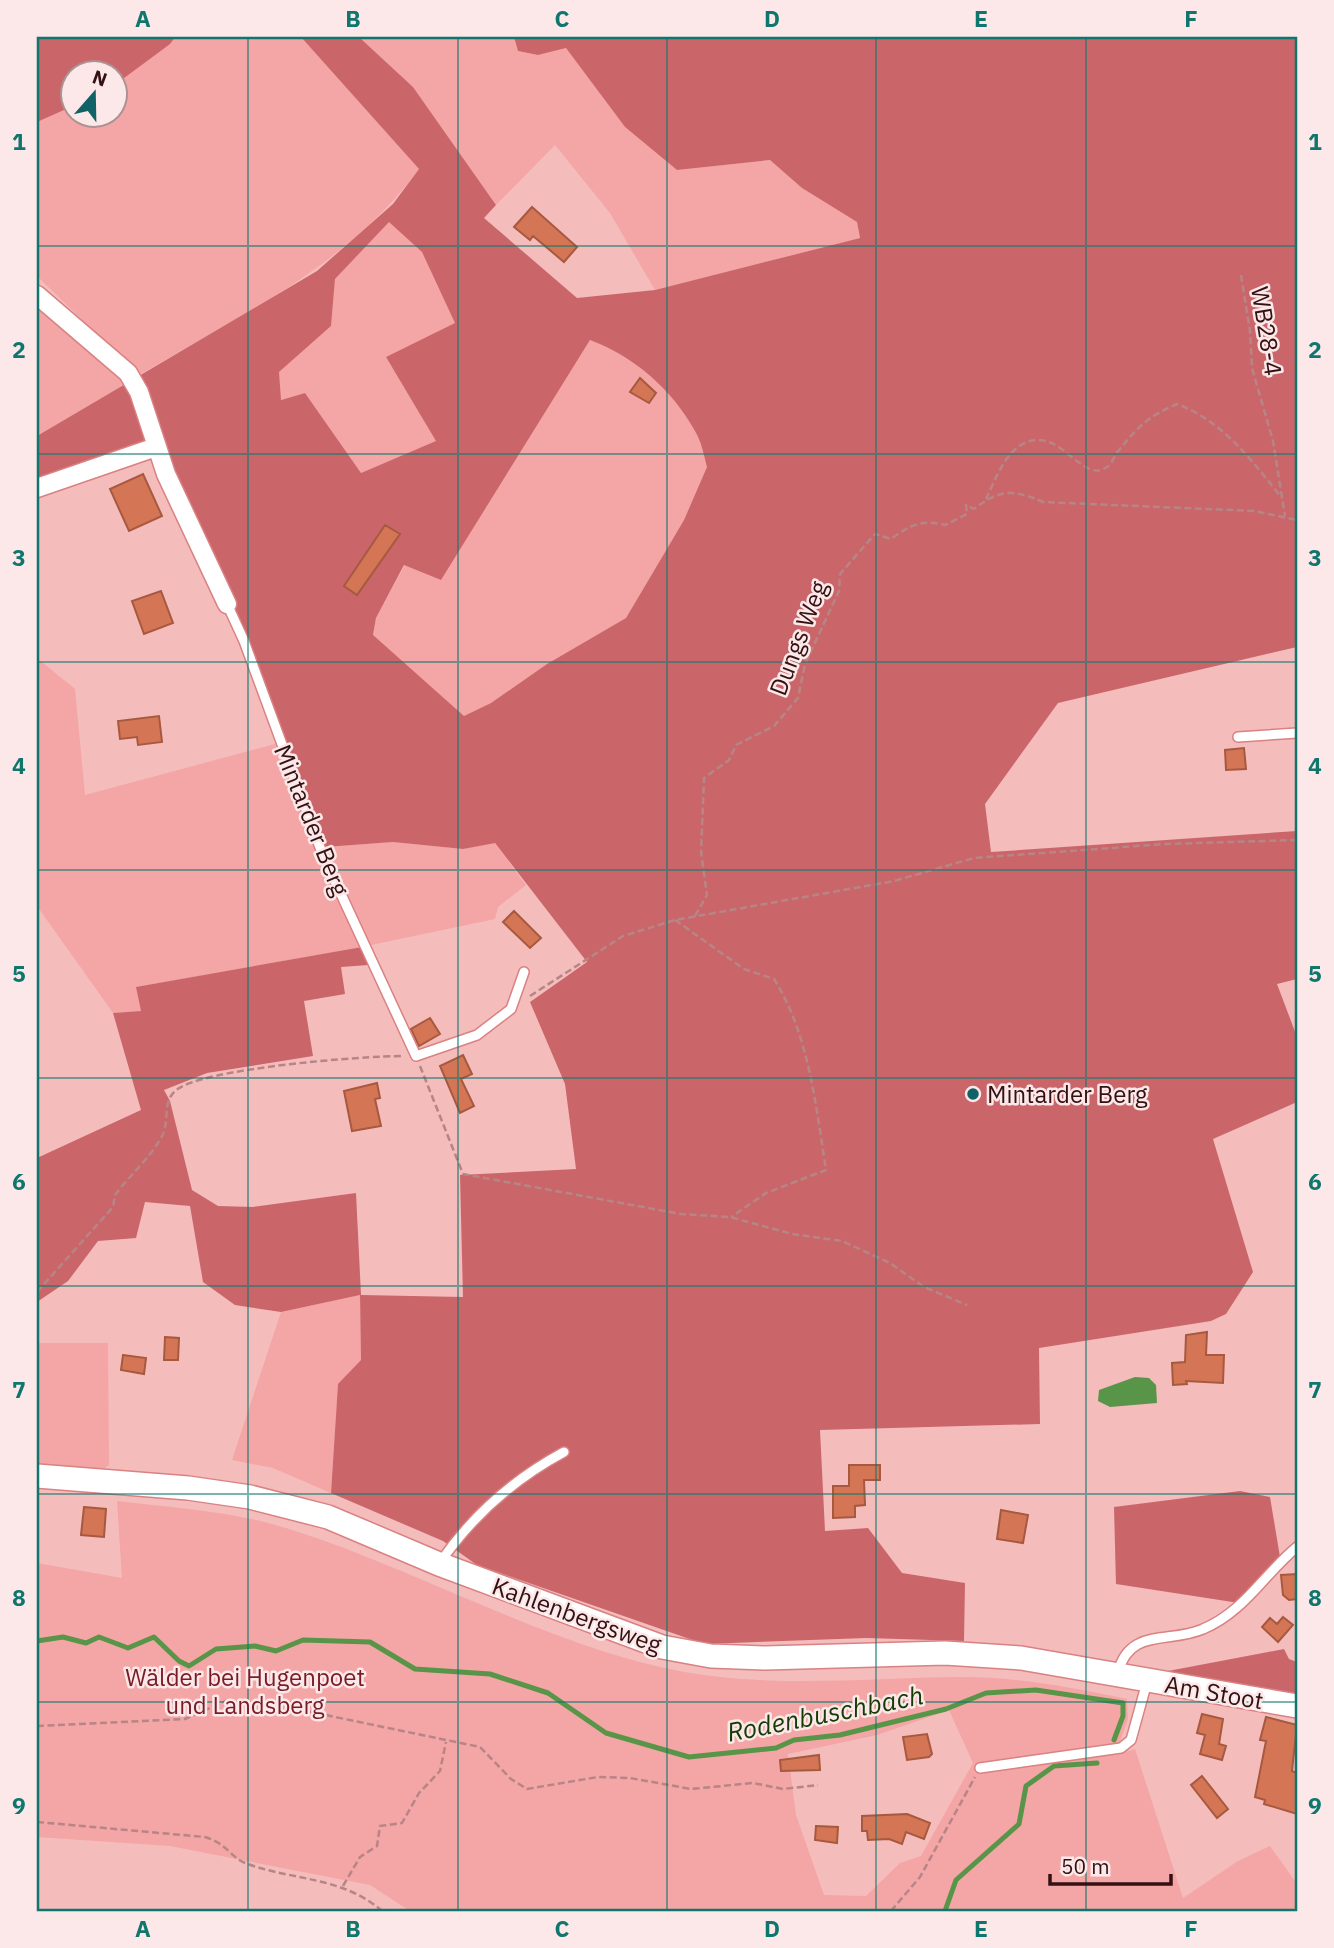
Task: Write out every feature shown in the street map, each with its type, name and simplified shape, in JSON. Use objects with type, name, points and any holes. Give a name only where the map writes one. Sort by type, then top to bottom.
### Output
[{"type":"street","name":"Mintarder Berg","points":[[37,295],[128,373],[139,392],[156,447],[227,604]]},
{"type":"street","points":[[37,488],[156,447]]},
{"type":"street","name":"Kahlenbergsweg","points":[[37,1476],[188,1488],[250,1497],[328,1517],[439,1564],[662,1647],[711,1656],[765,1658],[945,1653],[1021,1658],[1132,1677]]},
{"type":"street","name":"Am Stoot","points":[[1132,1677],[1297,1706]]},
{"type":"lane","name":"Mintarder Berg","points":[[227,604],[244,641],[322,853],[416,1056]]},
{"type":"lane","points":[[1238,737],[1297,733]]},
{"type":"lane","points":[[416,1056],[477,1035],[511,1009],[524,972]]},
{"type":"lane","points":[[439,1564],[458,1535],[503,1493],[536,1467],[564,1452]]},
{"type":"lane","points":[[980,1768],[1121,1748],[1130,1740],[1137,1725],[1132,1677],[1122,1657],[1139,1643],[1198,1631],[1238,1609],[1297,1547]]},
{"type":"path","name":"WB28-4","points":[[1241,275],[1250,331],[1252,368],[1273,441],[1284,516]]},
{"type":"path","points":[[985,501],[1002,466],[1021,445],[1040,440],[1058,444],[1079,464],[1096,470],[1107,467],[1148,416],[1177,404],[1194,410],[1222,430],[1282,499]]},
{"type":"path","name":"Dungs Weg","points":[[695,916],[707,895],[701,852],[704,778],[729,760],[736,745],[774,726],[791,709],[798,698],[805,664],[839,591],[840,574],[875,534],[891,539],[916,522],[932,521],[945,525],[967,514],[966,505],[974,509],[997,493],[1023,493],[1043,502],[1254,511],[1297,520]]},
{"type":"path","points":[[511,1009],[579,961],[623,936],[675,920],[894,881],[974,858],[1165,844],[1297,840]]},
{"type":"path","points":[[675,920],[744,969],[775,979],[788,1000],[814,1097],[826,1170],[766,1193],[730,1217]]},
{"type":"path","points":[[37,1292],[113,1207],[115,1195],[162,1135],[167,1102],[181,1086],[208,1077],[353,1056],[416,1056],[463,1174],[581,1198],[603,1198],[681,1214],[730,1217],[792,1234],[853,1244],[890,1263],[924,1287],[967,1305]]},
{"type":"path","points":[[37,1726],[185,1719],[226,1701],[282,1706],[347,1717],[446,1742],[480,1747],[512,1779],[527,1789],[598,1777],[630,1777],[691,1789],[753,1783],[783,1789],[818,1785]]},
{"type":"path","points":[[344,1886],[355,1863],[377,1846],[380,1826],[402,1823],[419,1793],[432,1783],[440,1771],[446,1742]]},
{"type":"path","points":[[891,1911],[920,1877],[980,1768]]},
{"type":"path","points":[[37,1822],[205,1837],[222,1842],[243,1862],[344,1886],[368,1898],[382,1911]]},
{"type":"green space","points":[[175,37],[301,37],[419,169],[359,234],[326,261],[253,309],[139,375],[37,276],[37,122],[60,112],[60,130],[130,130],[130,73]]},
{"type":"green space","points":[[359,37],[514,37],[518,51],[538,55],[566,48],[625,127],[677,170],[770,160],[802,188],[857,222],[860,238],[655,290],[610,213],[555,145],[496,205],[413,87]]},
{"type":"green space","points":[[389,221],[422,252],[456,323],[386,357],[437,441],[361,473],[305,393],[280,400],[279,372],[331,326],[335,279]]},
{"type":"green space","points":[[37,302],[128,382],[37,436]]},
{"type":"green space","points":[[590,340],[636,365],[675,401],[695,430],[707,467],[684,520],[626,618],[547,664],[491,703],[464,716],[373,636],[376,618],[405,565],[441,580]]},
{"type":"green space","points":[[37,658],[75,689],[85,795],[275,744],[317,854],[362,947],[137,987],[141,1011],[113,1013],[37,906]]},
{"type":"green space","points":[[393,842],[463,849],[494,842],[526,885],[498,907],[495,919],[371,945],[325,847]]},
{"type":"green space","points":[[360,1295],[361,1360],[338,1385],[331,1493],[273,1468],[232,1460],[281,1312]]},
{"type":"green space","points":[[37,1343],[108,1343],[109,1465],[103,1469],[37,1464]]},
{"type":"green space","name":"Wälder bei Hugenpoet und Landsberg","points":[[117,1501],[225,1514],[289,1529],[382,1563],[565,1638],[660,1667],[697,1674],[771,1681],[960,1677],[1002,1679],[1127,1699],[1128,1719],[1115,1755],[1135,1749],[1183,1898],[1238,1861],[1270,1846],[1297,1884],[1297,1911],[421,1911],[407,1909],[370,1885],[170,1846],[37,1837],[37,1563],[122,1578]],"holes":[[[949,1710],[973,1763],[921,1856],[900,1863],[866,1896],[824,1895],[796,1815],[788,1754],[877,1735]]]},
{"type":"shaded area","points":[[37,37],[175,37],[170,44],[130,74],[130,60],[60,60],[60,112],[37,122]]},
{"type":"shaded area","points":[[301,37],[359,37],[413,87],[496,205],[484,218],[577,298],[655,290],[860,238],[857,222],[802,188],[770,160],[677,170],[625,127],[566,48],[538,55],[518,51],[514,37],[1297,37],[1297,647],[1058,703],[985,804],[991,852],[1297,831],[1297,979],[1277,984],[1297,1037],[1297,1102],[1213,1139],[1253,1272],[1226,1314],[1211,1321],[1039,1348],[1040,1424],[820,1430],[825,1531],[868,1528],[902,1573],[965,1583],[964,1641],[866,1638],[704,1644],[477,1565],[443,1541],[331,1493],[338,1384],[361,1360],[360,1295],[281,1312],[235,1305],[203,1282],[190,1206],[145,1202],[136,1238],[98,1241],[68,1281],[37,1302],[37,1158],[141,1110],[113,1013],[141,1011],[136,987],[362,947],[368,965],[341,967],[345,994],[304,1001],[313,1056],[207,1073],[164,1090],[170,1101],[192,1190],[218,1206],[253,1207],[356,1193],[361,1295],[463,1297],[460,1175],[576,1169],[565,1084],[530,1002],[587,962],[495,843],[463,849],[393,842],[325,847],[248,640],[159,440],[37,486],[37,436],[317,271],[393,204],[419,169]],"holes":[[[389,222],[422,252],[455,323],[386,357],[436,441],[361,473],[305,393],[281,400],[279,372],[331,326],[335,279]],[[590,340],[636,365],[675,401],[695,431],[707,467],[684,520],[626,618],[547,664],[491,703],[464,716],[373,635],[376,618],[404,565],[441,580]]]},
{"type":"shaded area","points":[[1135,1377],[1149,1378],[1156,1385],[1157,1403],[1110,1407],[1098,1401],[1099,1390]]},
{"type":"shaded area","points":[[1240,1491],[1270,1497],[1280,1557],[1239,1603],[1116,1584],[1114,1507]]},
{"type":"shaded area","points":[[1284,1649],[1289,1659],[1297,1662],[1297,1695],[1168,1671]]},
{"type":"building","points":[[532,207],[577,247],[564,262],[533,236],[530,240],[514,227]]},
{"type":"building","points":[[640,378],[656,393],[649,403],[630,392]]},
{"type":"building","points":[[143,474],[162,516],[129,531],[110,489]]},
{"type":"building","points":[[385,525],[400,534],[357,595],[344,586]]},
{"type":"building","points":[[161,591],[173,623],[144,634],[132,601]]},
{"type":"building","points":[[159,716],[162,742],[138,745],[137,737],[120,739],[118,721]]},
{"type":"building","points":[[1244,748],[1246,769],[1226,770],[1225,750]]},
{"type":"building","points":[[514,911],[541,938],[530,948],[503,922]]},
{"type":"building","points":[[430,1018],[440,1034],[419,1046],[411,1029]]},
{"type":"building","points":[[463,1055],[472,1074],[461,1079],[474,1106],[460,1113],[440,1066]]},
{"type":"building","points":[[377,1083],[380,1098],[375,1099],[381,1126],[352,1131],[344,1091]]},
{"type":"building","points":[[1207,1332],[1206,1355],[1224,1355],[1223,1383],[1186,1381],[1187,1384],[1173,1385],[1172,1363],[1185,1362],[1186,1335]]},
{"type":"building","points":[[165,1337],[179,1338],[178,1360],[164,1360]]},
{"type":"building","points":[[123,1355],[146,1358],[144,1374],[121,1370]]},
{"type":"building","points":[[849,1465],[880,1465],[880,1480],[864,1480],[865,1505],[855,1506],[855,1517],[833,1518],[833,1486],[849,1486]]},
{"type":"building","points":[[84,1507],[106,1509],[104,1537],[81,1535]]},
{"type":"building","points":[[1001,1510],[1028,1515],[1023,1543],[997,1539]]},
{"type":"building","points":[[1297,1574],[1297,1599],[1289,1600],[1283,1595],[1281,1575]]},
{"type":"building","points":[[1283,1617],[1293,1625],[1278,1642],[1262,1627],[1270,1618],[1277,1624]]},
{"type":"building","points":[[1202,1714],[1223,1719],[1219,1744],[1226,1746],[1222,1760],[1200,1754],[1205,1735],[1197,1733]]},
{"type":"building","points":[[1266,1717],[1297,1725],[1292,1771],[1297,1773],[1297,1814],[1264,1804],[1265,1800],[1255,1797],[1266,1741],[1260,1740]]},
{"type":"building","points":[[927,1734],[932,1754],[929,1757],[907,1760],[903,1737]]},
{"type":"building","points":[[819,1755],[820,1770],[781,1771],[780,1760]]},
{"type":"building","points":[[1202,1776],[1228,1809],[1217,1818],[1191,1785]]},
{"type":"building","points":[[907,1814],[930,1823],[924,1839],[906,1832],[902,1844],[889,1839],[868,1840],[867,1831],[862,1831],[862,1816]]},
{"type":"building","points":[[816,1826],[838,1827],[837,1843],[815,1840]]},
{"type":"waterway","name":"Rodenbuschbach","points":[[37,1641],[63,1637],[86,1643],[99,1637],[128,1648],[154,1637],[179,1661],[189,1666],[216,1649],[255,1646],[276,1651],[303,1640],[370,1642],[415,1669],[490,1674],[548,1693],[606,1733],[689,1757],[776,1748],[794,1740],[840,1735],[946,1709],[986,1693],[1036,1690],[1123,1703],[1123,1716],[1114,1740]]},
{"type":"waterway","points":[[945,1911],[956,1880],[1019,1824],[1026,1786],[1054,1766],[1097,1763]]},
{"type":"place","name":"Mintarder Berg","points":[[973,1094]]}]
